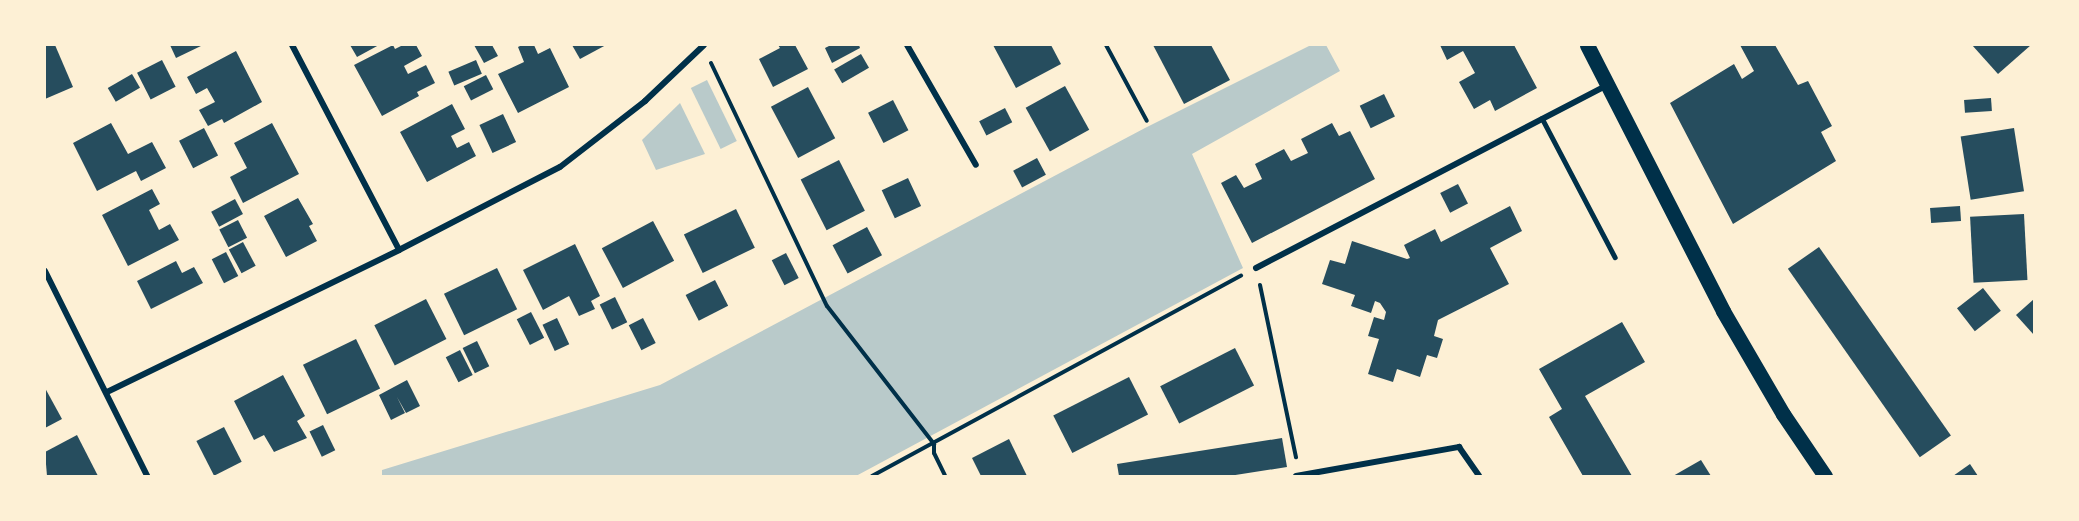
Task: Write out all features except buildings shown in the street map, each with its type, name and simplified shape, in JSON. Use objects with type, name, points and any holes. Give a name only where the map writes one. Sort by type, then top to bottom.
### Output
[{"type":"main road","points":[[1587,45],[1723,311],[1783,414],[1826,476]]},
{"type":"street","points":[[292,45],[399,250]]},
{"type":"street","points":[[907,45],[976,165]]},
{"type":"street","points":[[106,392],[399,250],[560,167],[645,101],[703,46]]},
{"type":"street","points":[[1256,268],[1607,85]]},
{"type":"street","points":[[45,271],[147,476]]},
{"type":"street","points":[[1298,476],[1459,447],[1479,476]]},
{"type":"lane","points":[[1542,118],[1615,257]]},
{"type":"path","points":[[1106,45],[1147,121]]},
{"type":"path","points":[[703,46],[827,306],[934,444],[934,453],[945,476]]},
{"type":"path","points":[[872,476],[1256,268],[1298,476]]},
{"type":"shaded area","points":[[1311,45],[1326,45],[1340,71],[1192,154],[1243,268],[856,476],[382,476],[382,470],[660,385],[1145,128]]},
{"type":"shaded area","points":[[707,80],[737,141],[721,149],[691,88]]},
{"type":"shaded area","points":[[680,103],[705,154],[656,170],[642,140]]}]
